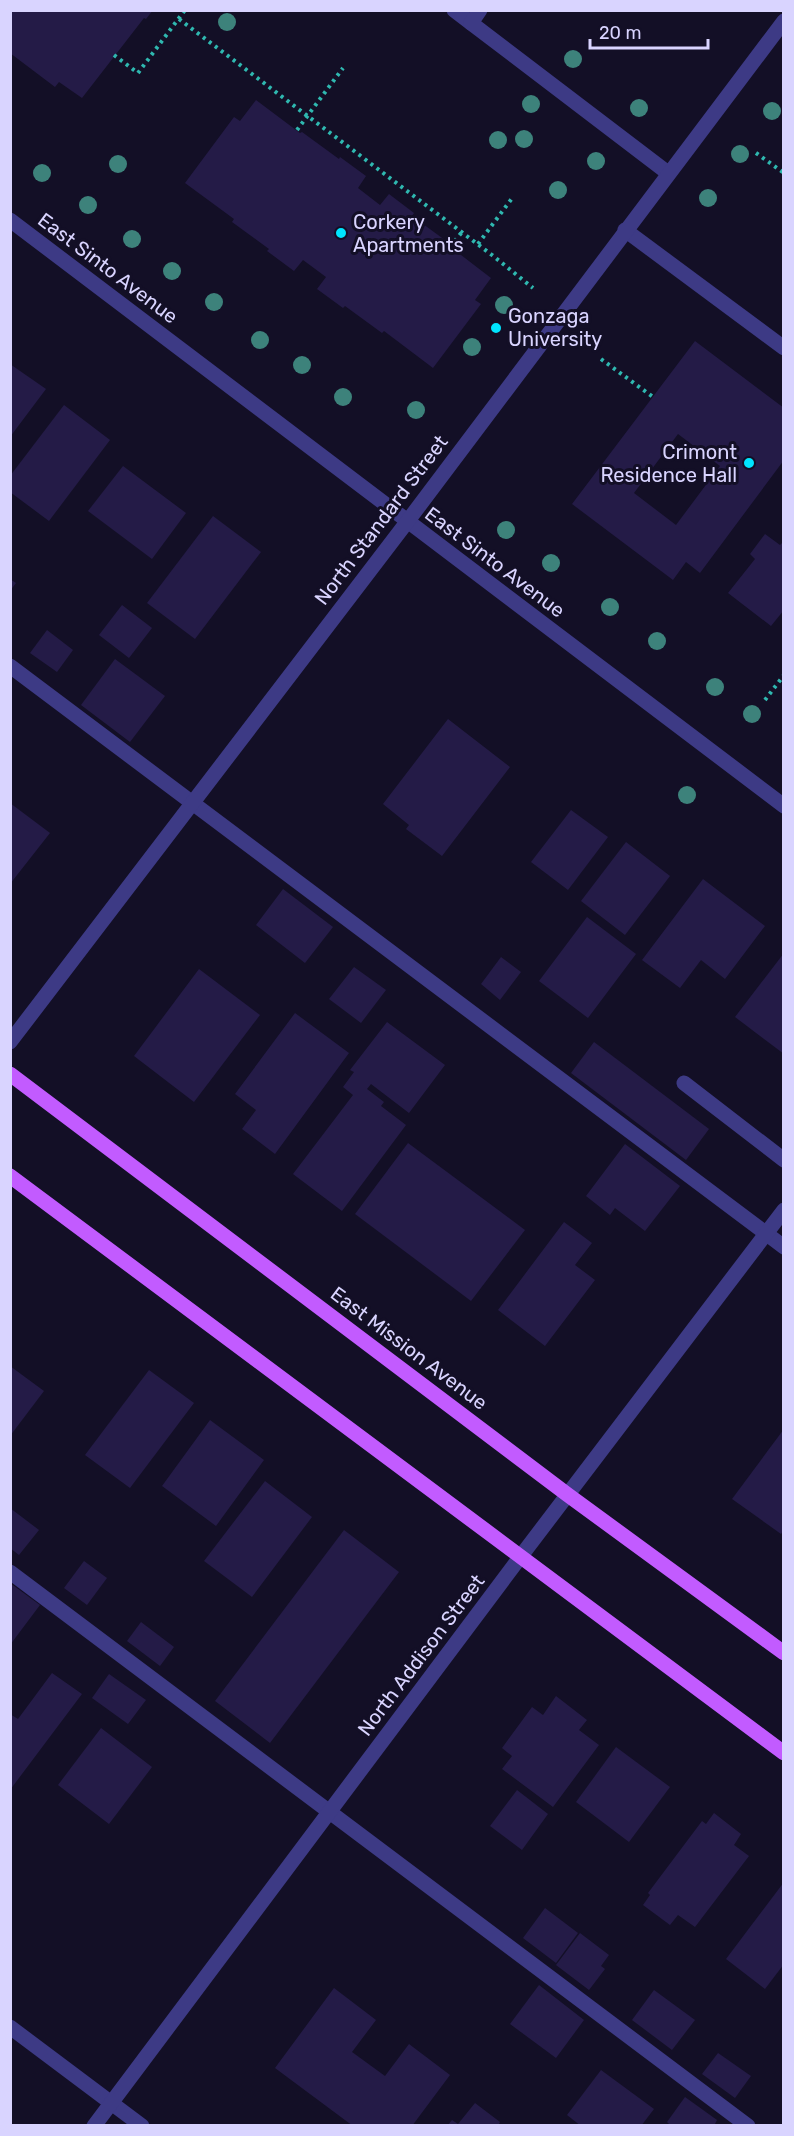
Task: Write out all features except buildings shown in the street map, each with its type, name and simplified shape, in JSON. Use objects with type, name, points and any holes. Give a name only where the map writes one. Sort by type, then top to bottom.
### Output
[{"type":"main road","name":"East Mission Avenue","points":[[10,1074],[568,1495],[783,1653]]},
{"type":"main road","points":[[10,1176],[783,1753]]},
{"type":"street","points":[[454,10],[475,17],[668,172]]},
{"type":"street","name":"North Standard Street","points":[[10,1042],[407,522],[783,21]]},
{"type":"street","name":"East Sinto Avenue","points":[[10,220],[783,806]]},
{"type":"street","points":[[625,230],[783,348]]},
{"type":"street","points":[[10,666],[783,1246]]},
{"type":"street","points":[[684,1083],[783,1160]]},
{"type":"street","name":"North Addison Street","points":[[94,2126],[783,1210]]},
{"type":"street","points":[[10,1572],[748,2126]]},
{"type":"street","points":[[10,2028],[142,2126]]},
{"type":"path","points":[[114,55],[138,73],[185,10]]},
{"type":"path","points":[[179,19],[478,244],[532,288]]},
{"type":"path","points":[[297,130],[343,68]]},
{"type":"path","points":[[756,153],[783,173]]},
{"type":"path","points":[[478,244],[513,197]]},
{"type":"path","points":[[450,247],[462,232]]},
{"type":"path","points":[[601,359],[653,397]]},
{"type":"path","points":[[765,700],[783,675]]},
{"type":"place","name":"Corkery Apartments","points":[[341,233]]},
{"type":"place","name":"Gonzaga University","points":[[496,328]]},
{"type":"place","name":"Crimont Residence Hall","points":[[749,463]]}]
